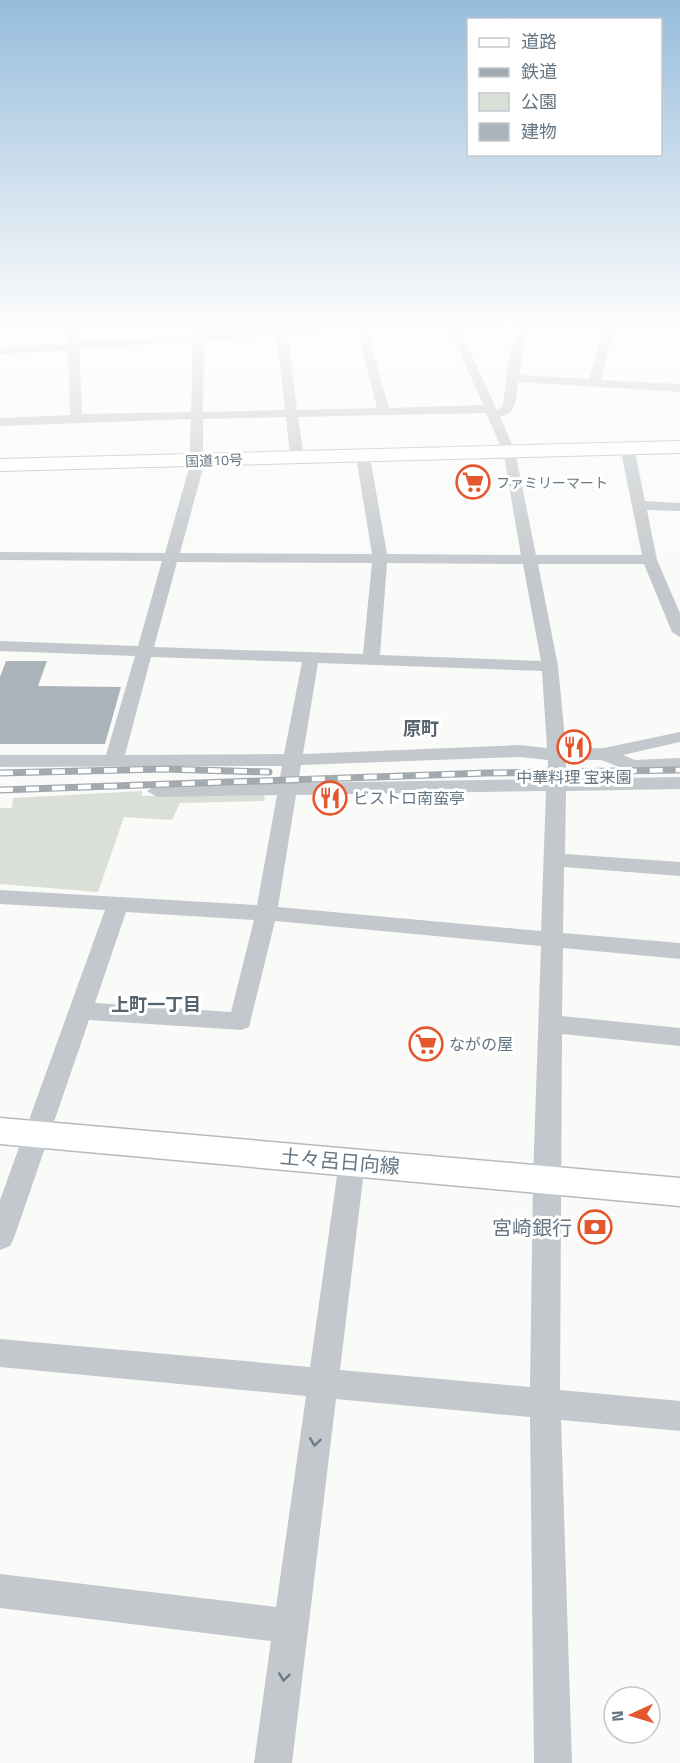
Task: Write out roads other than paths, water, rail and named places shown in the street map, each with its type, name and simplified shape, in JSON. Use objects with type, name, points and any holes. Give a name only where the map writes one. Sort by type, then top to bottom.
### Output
[{"type":"highway","name":"国道10号","points":[[0,465],[364,463],[680,447]]},
{"type":"highway","name":"国道10号","points":[[0,473],[297,457],[680,456]]},
{"type":"main road","name":"土々呂日向線","points":[[0,1131],[680,1192]]},
{"type":"street","points":[[75,408],[76,418]]},
{"type":"street","points":[[114,760],[196,464],[198,408]]},
{"type":"street","points":[[291,408],[297,457]]},
{"type":"street","points":[[0,422],[76,418],[384,411],[402,408]]},
{"type":"street","points":[[499,408],[531,559],[550,666],[556,755],[546,1179],[545,1401],[553,1763]]},
{"type":"street","points":[[629,457],[650,560],[678,623]]},
{"type":"street","points":[[364,463],[380,560],[371,657]]},
{"type":"street","points":[[638,505],[680,507]]},
{"type":"street","points":[[0,556],[650,560]]},
{"type":"street","points":[[0,646],[371,657],[550,666]]},
{"type":"street","points":[[80,1011],[241,1021],[266,914],[311,656]]},
{"type":"street","points":[[0,761],[294,760],[520,751],[556,755],[604,754],[680,737]]},
{"type":"street","points":[[604,754],[633,766],[680,764]]},
{"type":"street","points":[[157,791],[680,783]]},
{"type":"street","points":[[555,860],[680,869]]},
{"type":"street","points":[[1,899],[266,914],[680,951]]},
{"type":"street","points":[[0,1238],[118,904]]},
{"type":"street","points":[[550,1024],[680,1037]]},
{"type":"street","points":[[273,1763],[352,1162]]},
{"type":"street","points":[[0,1353],[322,1384],[545,1401],[680,1416]]},
{"type":"street","points":[[0,1591],[291,1626]]},
{"type":"railway","points":[[0,773],[164,769],[269,772]]},
{"type":"railway","points":[[0,790],[487,773],[680,770]]},
{"type":"place","name":"ファミリーマート","points":[[473,482]]},
{"type":"place","name":"中華料理 宝来園","points":[[574,747]]},
{"type":"place","name":"ビストロ南蛮亭","points":[[330,798]]},
{"type":"place","name":"ながの屋","points":[[426,1044]]},
{"type":"place","name":"宮崎銀行","points":[[595,1227]]},
{"type":"district","name":"原町","points":[[421,728]]},
{"type":"district","name":"上町一丁目","points":[[156,1004]]}]
